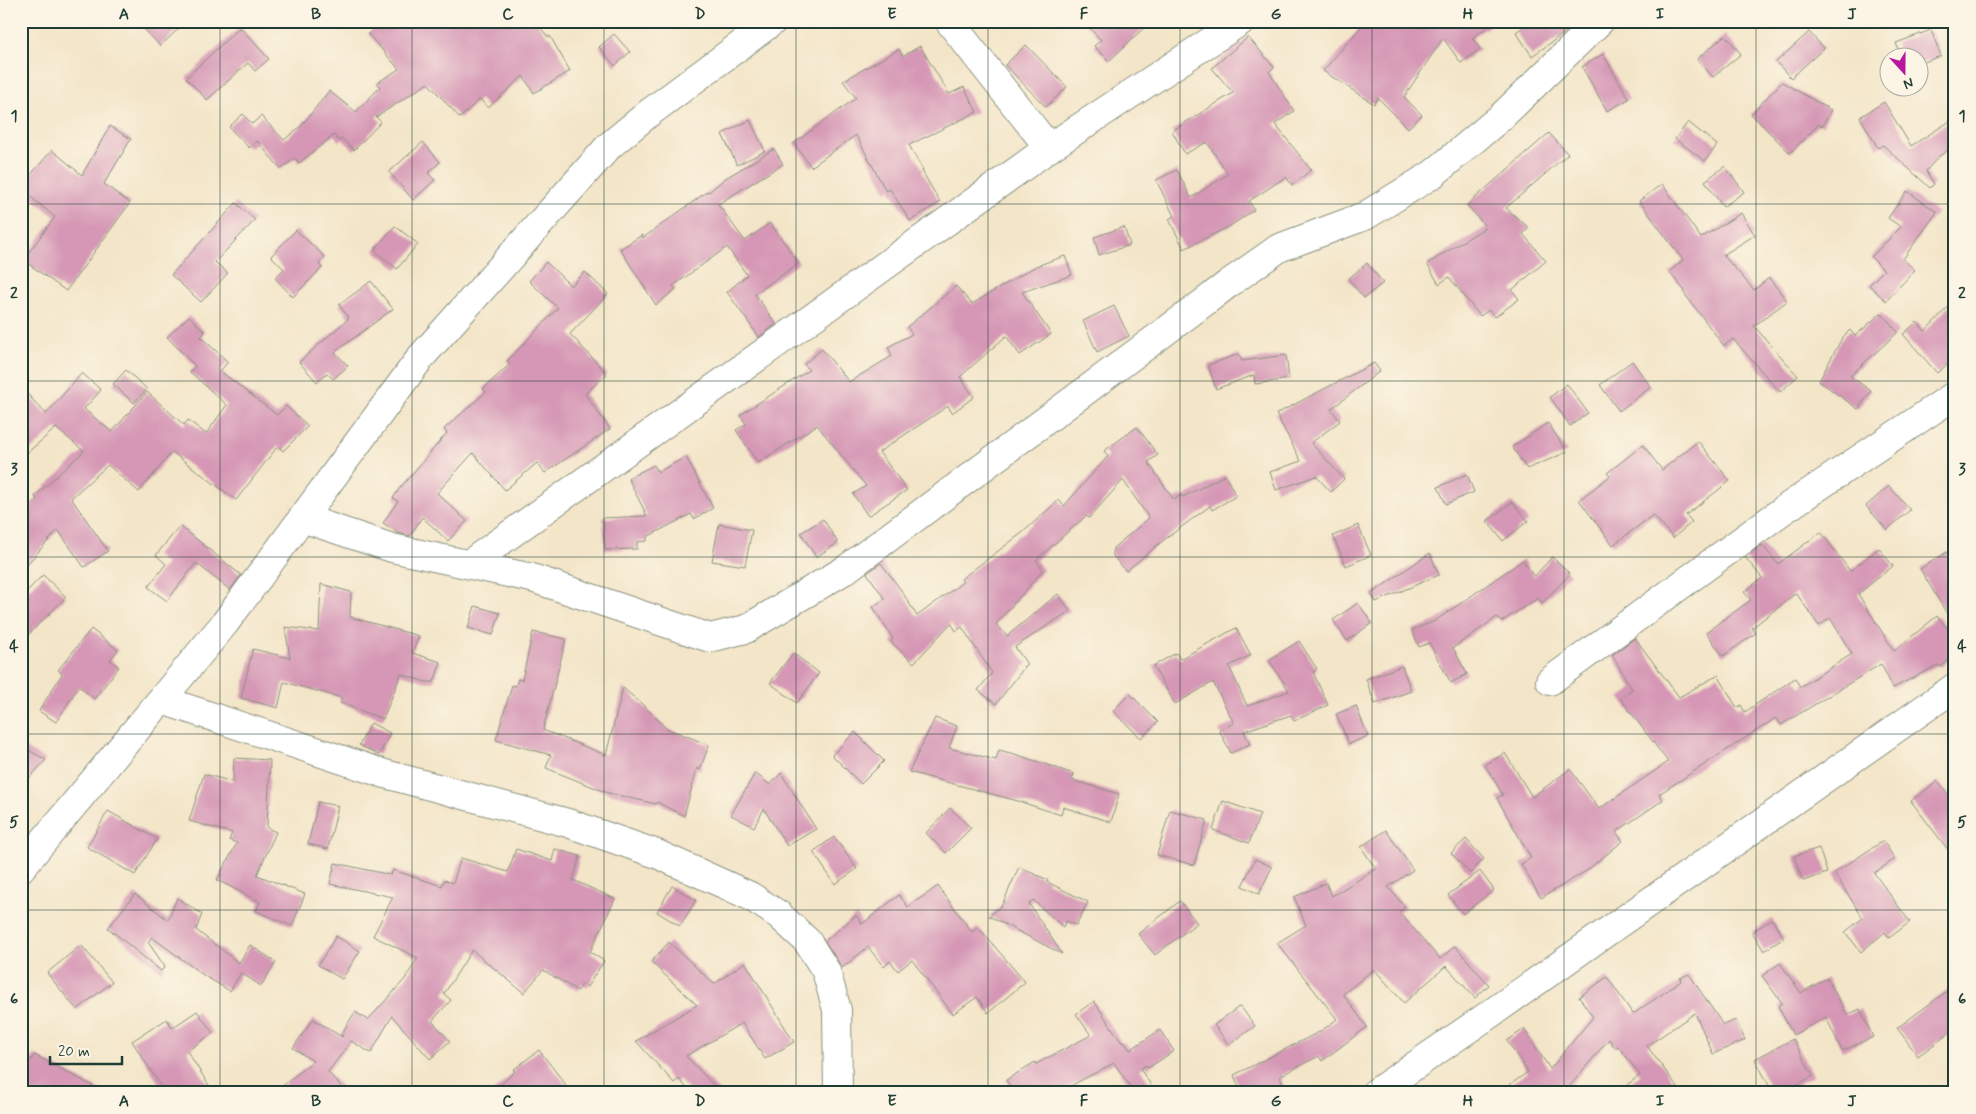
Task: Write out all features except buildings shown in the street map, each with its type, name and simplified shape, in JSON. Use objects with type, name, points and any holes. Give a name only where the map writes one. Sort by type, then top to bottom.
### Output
[{"type":"street","points":[[21,868],[225,623],[422,357],[609,146],[649,113],[773,21]]},
{"type":"street","points":[[949,21],[1049,148]]},
{"type":"street","points":[[469,564],[1049,148],[1241,21]]},
{"type":"street","points":[[302,518],[392,548],[532,578],[710,638],[746,629],[845,570],[1279,248],[1365,216],[1433,174],[1501,117],[1600,21]]},
{"type":"street","points":[[1550,681],[1782,511],[1955,395]]},
{"type":"street","points":[[1375,1093],[1955,687]]},
{"type":"street","points":[[162,700],[385,774],[568,823],[657,854],[750,896],[780,915],[807,941],[826,971],[837,1010],[838,1093]]}]
